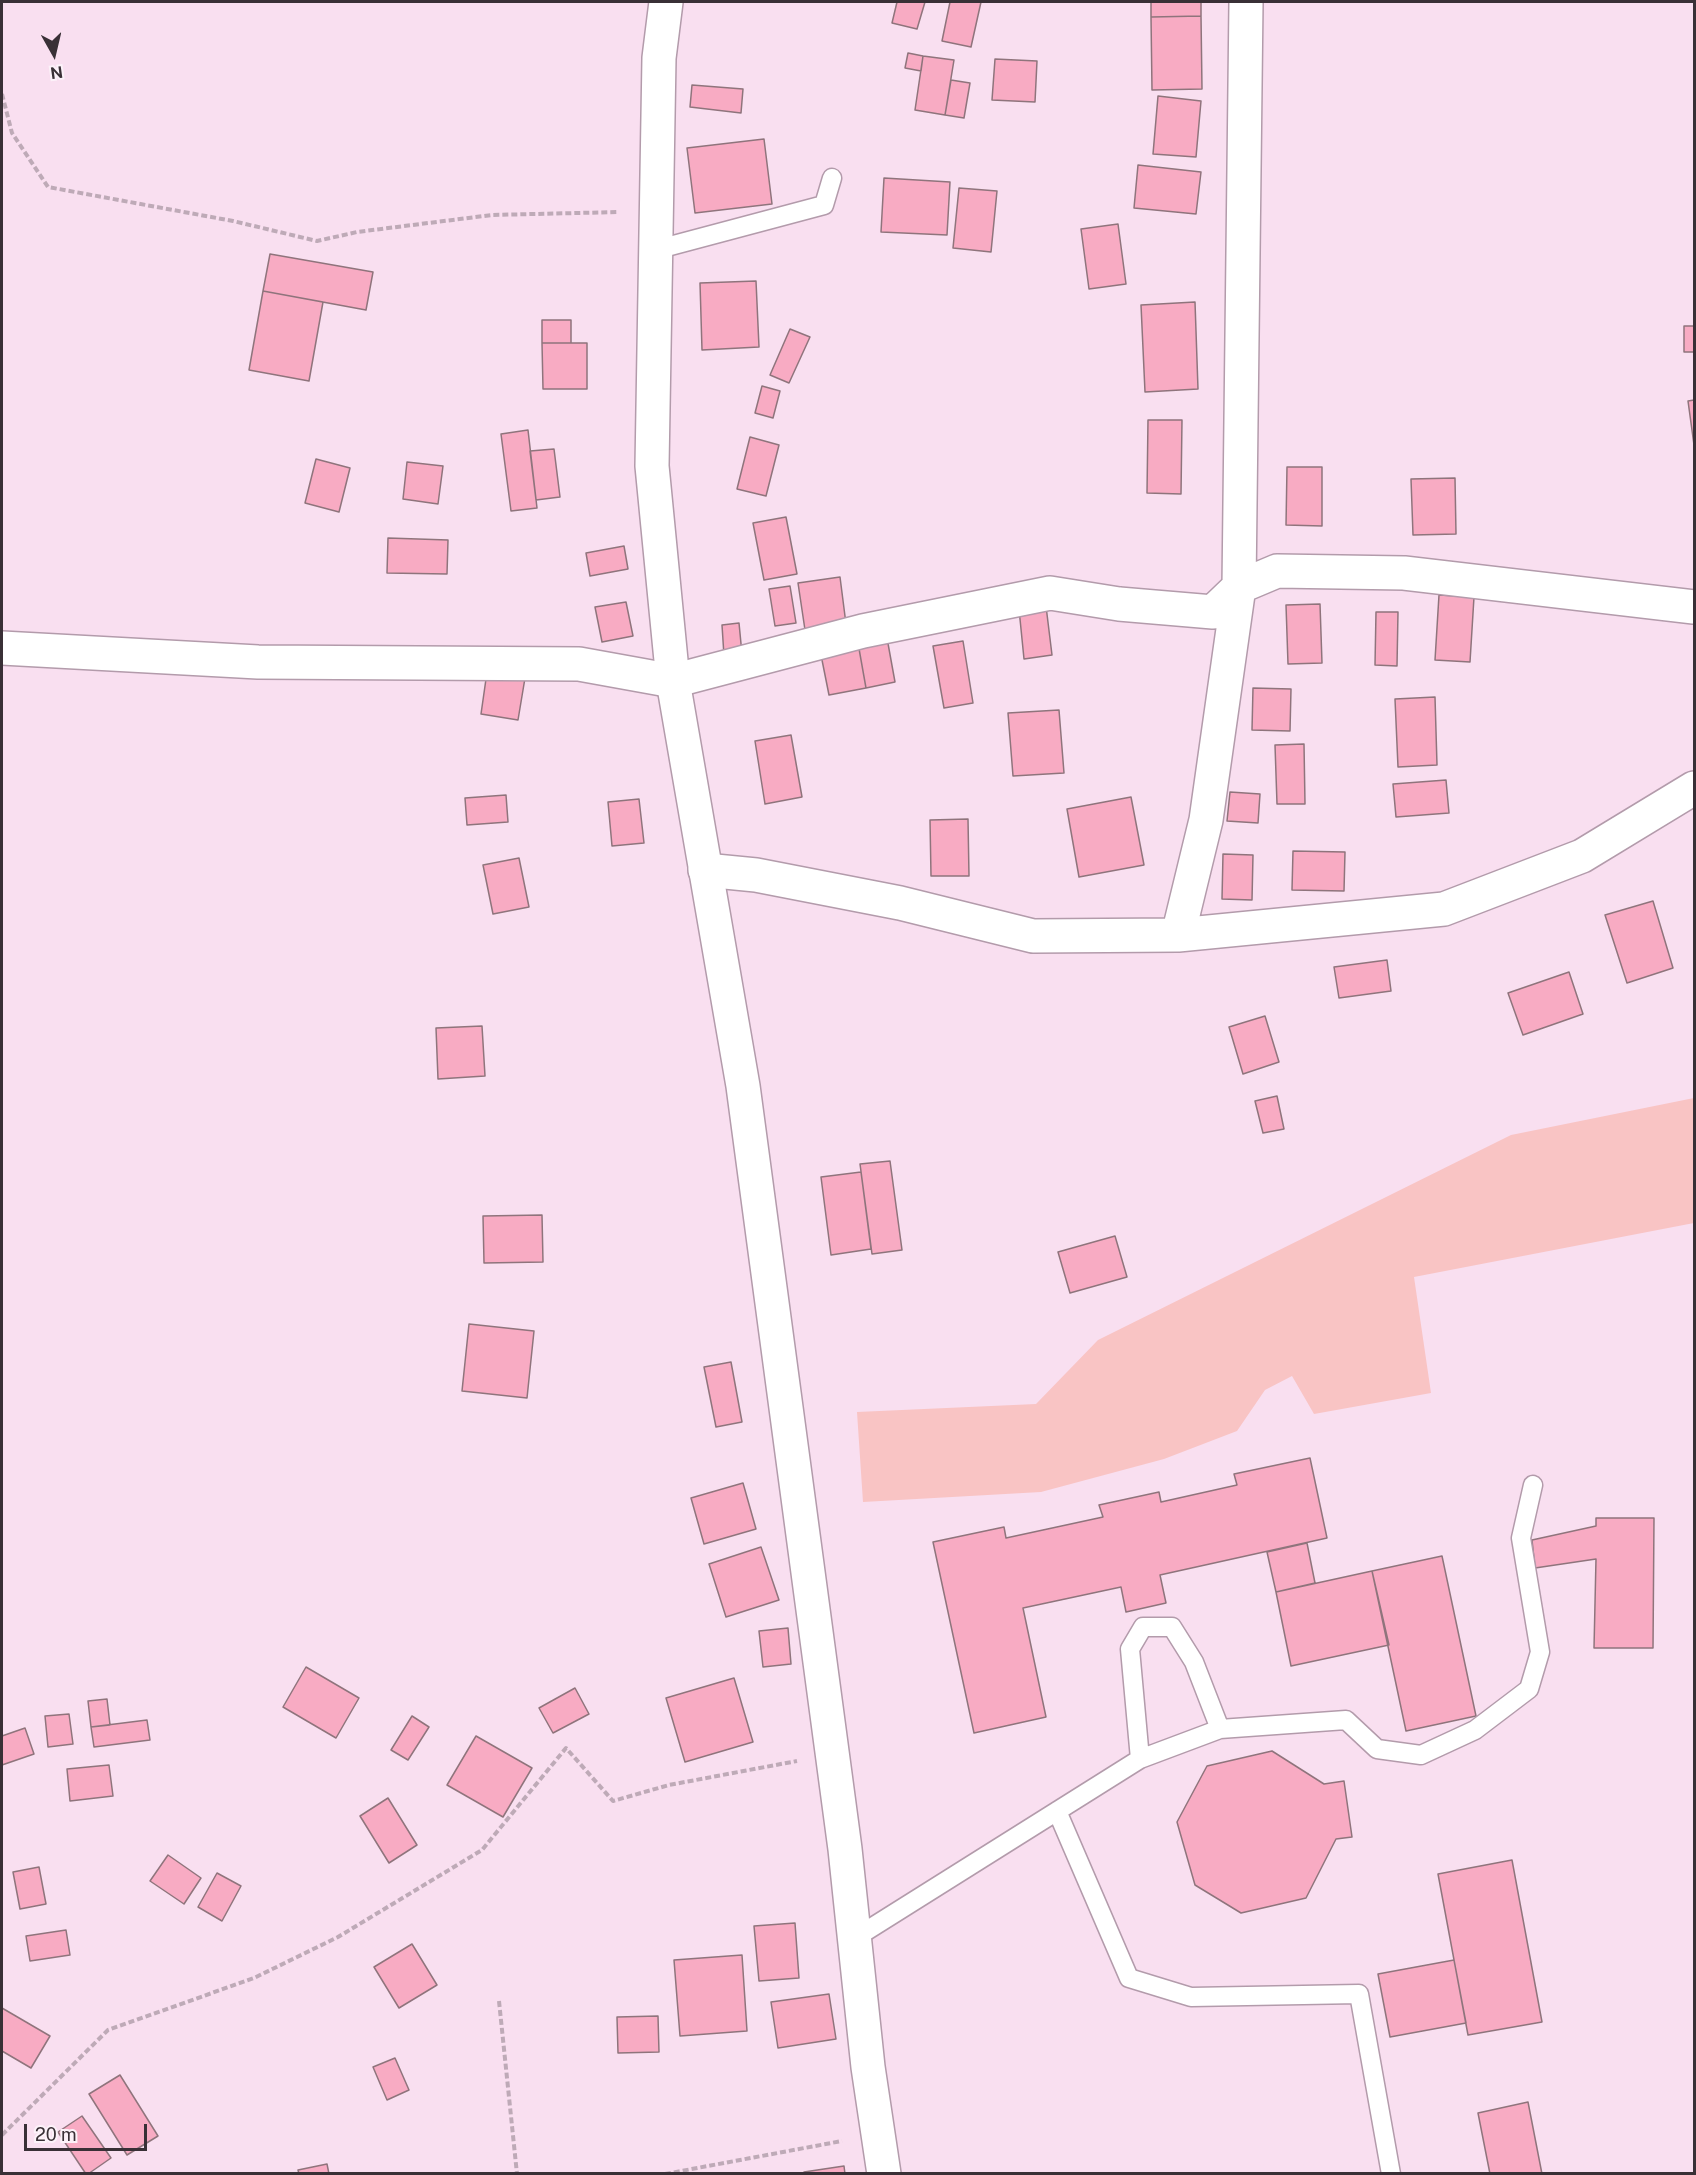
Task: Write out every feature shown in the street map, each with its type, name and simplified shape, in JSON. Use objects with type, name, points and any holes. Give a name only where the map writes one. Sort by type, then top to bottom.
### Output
[{"type":"street","points":[[666,2],[659,58],[652,466],[673,681],[743,1086],[833,1755],[868,2067],[884,2174]]},
{"type":"street","points":[[1178,935],[1206,820],[1239,588],[1246,2]]},
{"type":"street","points":[[2,648],[258,662],[579,664],[673,681],[863,631],[1050,593],[1119,604],[1213,612],[1239,588],[1276,571],[1404,573],[1695,607]]},
{"type":"street","points":[[705,870],[756,875],[900,903],[1033,936],[1178,935],[1444,909],[1582,856],[1695,788]]},
{"type":"lane","points":[[655,250],[825,206],[832,178]]},
{"type":"lane","points":[[855,1938],[1140,1759],[1220,1729],[1346,1720],[1377,1749],[1421,1755],[1474,1730],[1529,1689],[1540,1652],[1521,1538],[1533,1485]]},
{"type":"lane","points":[[1140,1759],[1130,1649],[1143,1627],[1172,1627],[1194,1662],[1220,1729]]},
{"type":"lane","points":[[1057,1811],[1129,1978],[1191,1997],[1359,1994],[1391,2174]]},
{"type":"path","points":[[2,94],[12,133],[48,187],[233,222],[317,241],[357,232],[492,214],[656,211]]},
{"type":"path","points":[[2,2135],[108,2030],[254,1978],[338,1937],[482,1850],[566,1748],[613,1801],[669,1785],[833,1755]]},
{"type":"path","points":[[499,2001],[516,2174]]},
{"type":"path","points":[[665,2174],[878,2135]]},
{"type":"shaded area","points":[[1694,1098],[1694,1223],[1414,1277],[1431,1393],[1314,1414],[1292,1376],[1265,1390],[1237,1431],[1164,1459],[1041,1492],[863,1502],[857,1412],[1036,1404],[1098,1340],[1511,1135]]},
{"type":"building","points":[[897,2],[925,2],[917,29],[892,23]]},
{"type":"building","points":[[950,2],[981,2],[971,47],[942,41]]},
{"type":"building","points":[[1151,2],[1201,2],[1201,16],[1151,17]]},
{"type":"building","points":[[1201,16],[1202,89],[1152,90],[1151,17]]},
{"type":"building","points":[[908,53],[923,56],[921,71],[905,68]]},
{"type":"building","points":[[923,56],[954,60],[945,115],[915,110]]},
{"type":"building","points":[[995,59],[1037,61],[1035,102],[992,100]]},
{"type":"building","points":[[951,80],[970,83],[964,118],[945,115]]},
{"type":"building","points":[[692,85],[743,89],[741,113],[690,107]]},
{"type":"building","points":[[1158,96],[1201,101],[1196,157],[1153,154]]},
{"type":"building","points":[[764,139],[772,204],[695,213],[687,148]]},
{"type":"building","points":[[1138,165],[1201,172],[1196,214],[1134,208]]},
{"type":"building","points":[[884,178],[950,182],[947,235],[881,232]]},
{"type":"building","points":[[959,188],[997,191],[991,252],[953,248]]},
{"type":"building","points":[[1118,224],[1126,284],[1089,289],[1081,229]]},
{"type":"building","points":[[270,254],[373,272],[366,310],[263,291]]},
{"type":"building","points":[[756,281],[759,347],[702,350],[700,283]]},
{"type":"building","points":[[263,291],[323,302],[309,381],[249,370]]},
{"type":"building","points":[[1195,302],[1198,389],[1145,392],[1141,305]]},
{"type":"building","points":[[542,320],[571,320],[571,343],[542,343]]},
{"type":"building","points":[[1684,326],[1694,326],[1694,352],[1684,352]]},
{"type":"building","points":[[790,329],[810,337],[789,383],[770,375]]},
{"type":"building","points":[[542,343],[587,343],[587,389],[543,389]]},
{"type":"building","points":[[762,386],[780,391],[773,418],[755,413]]},
{"type":"building","points":[[1694,400],[1694,445],[1688,401]]},
{"type":"building","points":[[1148,420],[1182,420],[1181,494],[1147,493]]},
{"type":"building","points":[[528,430],[537,508],[511,511],[501,434]]},
{"type":"building","points":[[750,437],[779,445],[766,496],[737,489]]},
{"type":"building","points":[[554,449],[560,497],[536,500],[530,451]]},
{"type":"building","points":[[316,459],[350,468],[339,512],[305,503]]},
{"type":"building","points":[[407,462],[443,466],[438,504],[403,499]]},
{"type":"building","points":[[1287,467],[1322,467],[1322,526],[1286,525]]},
{"type":"building","points":[[1455,478],[1456,534],[1413,535],[1411,479]]},
{"type":"building","points":[[786,517],[797,574],[764,580],[753,523]]},
{"type":"building","points":[[388,538],[448,540],[447,574],[387,573]]},
{"type":"building","points":[[624,546],[628,569],[590,576],[586,553]]},
{"type":"building","points":[[840,577],[846,624],[805,630],[798,583]]},
{"type":"building","points":[[790,586],[796,623],[775,626],[769,589]]},
{"type":"building","points":[[1439,595],[1474,597],[1470,662],[1435,660]]},
{"type":"building","points":[[626,602],[633,636],[602,642],[595,607]]},
{"type":"building","points":[[1320,604],[1322,663],[1288,664],[1286,605]]},
{"type":"building","points":[[1046,606],[1052,655],[1024,659],[1019,609]]},
{"type":"building","points":[[1376,612],[1398,612],[1397,666],[1375,665]]},
{"type":"building","points":[[739,623],[742,654],[724,656],[722,625]]},
{"type":"building","points":[[887,638],[895,682],[866,688],[858,643]]},
{"type":"building","points":[[963,641],[973,703],[944,708],[933,646]]},
{"type":"building","points":[[858,643],[866,688],[829,695],[820,650]]},
{"type":"building","points":[[487,672],[525,678],[518,720],[481,714]]},
{"type":"building","points":[[1253,688],[1291,689],[1290,731],[1252,730]]},
{"type":"building","points":[[1435,697],[1437,765],[1398,767],[1395,699]]},
{"type":"building","points":[[1059,710],[1064,773],[1013,776],[1008,713]]},
{"type":"building","points":[[791,735],[802,797],[765,804],[755,741]]},
{"type":"building","points":[[1304,744],[1305,804],[1277,804],[1275,745]]},
{"type":"building","points":[[1446,780],[1449,813],[1396,817],[1393,784]]},
{"type":"building","points":[[1230,792],[1260,794],[1258,823],[1227,821]]},
{"type":"building","points":[[506,795],[508,822],[467,825],[465,798]]},
{"type":"building","points":[[1131,797],[1144,865],[1079,877],[1067,809]]},
{"type":"building","points":[[639,799],[644,843],[612,846],[608,802]]},
{"type":"building","points":[[968,819],[969,876],[931,876],[930,820]]},
{"type":"building","points":[[1293,851],[1345,852],[1344,891],[1292,890]]},
{"type":"building","points":[[1223,854],[1253,855],[1252,900],[1222,899]]},
{"type":"building","points":[[519,858],[529,907],[493,914],[483,865]]},
{"type":"building","points":[[1653,901],[1673,968],[1627,983],[1605,915]]},
{"type":"building","points":[[1387,960],[1391,991],[1339,998],[1334,967]]},
{"type":"building","points":[[1569,972],[1583,1014],[1523,1035],[1508,993]]},
{"type":"building","points":[[1265,1016],[1279,1062],[1243,1074],[1229,1027]]},
{"type":"building","points":[[482,1026],[485,1076],[438,1079],[436,1028]]},
{"type":"building","points":[[1277,1096],[1284,1129],[1263,1133],[1255,1101]]},
{"type":"building","points":[[890,1161],[902,1250],[872,1254],[860,1164]]},
{"type":"building","points":[[861,1172],[871,1249],[831,1255],[821,1177]]},
{"type":"building","points":[[542,1215],[543,1262],[484,1263],[483,1216]]},
{"type":"building","points":[[1115,1236],[1127,1277],[1070,1293],[1058,1252]]},
{"type":"building","points":[[469,1324],[534,1331],[527,1398],[462,1391]]},
{"type":"building","points":[[731,1362],[742,1422],[716,1427],[704,1367]]},
{"type":"building","points":[[1310,1458],[1327,1538],[1160,1575],[1166,1603],[1126,1612],[1121,1587],[1023,1608],[1046,1717],[974,1733],[933,1542],[1004,1527],[1006,1538],[1103,1517],[1099,1505],[1159,1492],[1161,1502],[1237,1485],[1234,1474]]},
{"type":"building","points":[[743,1483],[756,1529],[704,1544],[691,1498]]},
{"type":"building","points":[[1596,1518],[1654,1518],[1653,1648],[1594,1648],[1596,1559],[1535,1568],[1532,1540],[1596,1526]]},
{"type":"building","points":[[1307,1543],[1315,1583],[1276,1592],[1267,1552]]},
{"type":"building","points":[[761,1547],[779,1600],[726,1617],[709,1564]]},
{"type":"building","points":[[1442,1556],[1476,1716],[1406,1731],[1372,1571]]},
{"type":"building","points":[[1372,1571],[1389,1645],[1291,1666],[1276,1592]]},
{"type":"building","points":[[788,1628],[791,1664],[763,1667],[759,1631]]},
{"type":"building","points":[[306,1667],[359,1698],[336,1738],[283,1707]]},
{"type":"building","points":[[734,1678],[753,1742],[685,1762],[666,1698]]},
{"type":"building","points":[[575,1688],[589,1714],[553,1733],[539,1708]]},
{"type":"building","points":[[107,1699],[110,1725],[91,1727],[88,1701]]},
{"type":"building","points":[[69,1714],[73,1744],[48,1747],[45,1716]]},
{"type":"building","points":[[412,1716],[429,1727],[408,1760],[391,1750]]},
{"type":"building","points":[[147,1720],[150,1740],[94,1747],[91,1727]]},
{"type":"building","points":[[25,1728],[34,1754],[2,1765],[2,1736]]},
{"type":"building","points":[[476,1736],[532,1768],[503,1817],[447,1785]]},
{"type":"building","points":[[1272,1751],[1324,1784],[1344,1781],[1352,1837],[1336,1839],[1306,1898],[1241,1913],[1195,1885],[1177,1822],[1207,1766]]},
{"type":"building","points":[[109,1765],[113,1796],[70,1801],[67,1769]]},
{"type":"building","points":[[388,1798],[417,1845],[389,1863],[360,1816]]},
{"type":"building","points":[[168,1855],[201,1878],[184,1904],[150,1881]]},
{"type":"building","points":[[1512,1860],[1542,2022],[1468,2035],[1438,1874]]},
{"type":"building","points":[[39,1867],[46,1904],[20,1909],[13,1872]]},
{"type":"building","points":[[217,1873],[241,1886],[222,1921],[198,1907]]},
{"type":"building","points":[[795,1923],[799,1978],[759,1981],[754,1926]]},
{"type":"building","points":[[66,1930],[70,1955],[30,1961],[26,1936]]},
{"type":"building","points":[[412,1944],[437,1985],[399,2008],[374,1967]]},
{"type":"building","points":[[742,1955],[747,2031],[680,2036],[674,1960]]},
{"type":"building","points":[[1454,1960],[1466,2023],[1390,2037],[1378,1974]]},
{"type":"building","points":[[829,1994],[836,2039],[778,2048],[771,2002]]},
{"type":"building","points":[[2,2008],[50,2036],[31,2068],[2,2051]]},
{"type":"building","points":[[658,2016],[659,2052],[618,2053],[617,2017]]},
{"type":"building","points":[[395,2058],[409,2090],[387,2100],[373,2067]]},
{"type":"building","points":[[120,2075],[158,2136],[127,2155],[89,2094]]},
{"type":"building","points":[[1528,2102],[1542,2174],[1490,2174],[1478,2113]]},
{"type":"building","points":[[82,2116],[111,2158],[88,2174],[58,2132]]},
{"type":"building","points":[[327,2164],[329,2174],[299,2174],[298,2170]]},
{"type":"building","points":[[844,2166],[845,2174],[804,2174],[804,2172]]}]
